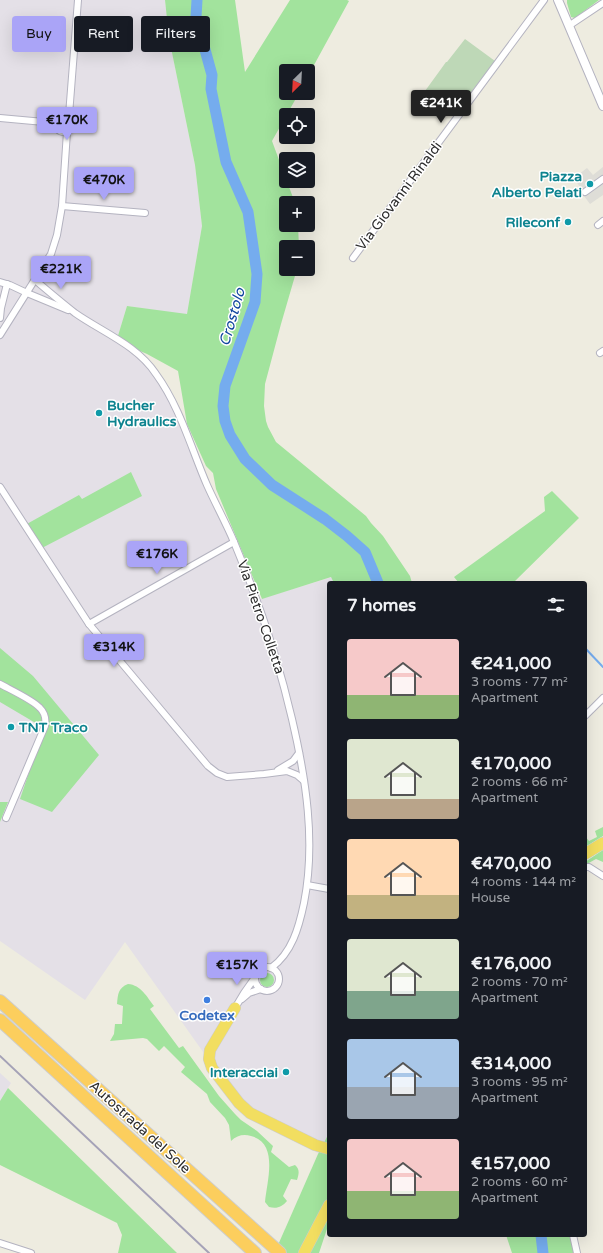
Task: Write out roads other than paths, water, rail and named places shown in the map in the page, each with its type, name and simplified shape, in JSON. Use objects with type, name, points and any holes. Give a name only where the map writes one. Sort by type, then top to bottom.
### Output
[{"type":"highway","points":[[587,853],[603,843]]},
{"type":"highway","name":"Autostrada del Sole","points":[[0,1001],[280,1253]]},
{"type":"highway","points":[[235,1008],[210,1050],[209,1057],[211,1067],[239,1103],[250,1113],[315,1145],[327,1148]]},
{"type":"highway","name":"Autostrada del Sole","points":[[0,1020],[255,1253]]},
{"type":"highway","points":[[315,1145],[327,1156]]},
{"type":"highway","points":[[304,1253],[327,1209]]},
{"type":"street","points":[[1,334],[51,254],[57,235],[62,206],[67,132],[70,131],[73,126],[73,120],[69,115],[78,0]]},
{"type":"street","name":"Via Giovanni Rinaldi","points":[[353,258],[544,0]]},
{"type":"street","points":[[560,2],[603,106]]},
{"type":"street","points":[[570,25],[603,2]]},
{"type":"street","points":[[67,132],[58,130],[55,122],[57,117],[60,115],[69,115]]},
{"type":"street","points":[[0,118],[55,122]]},
{"type":"street","points":[[585,192],[603,179]]},
{"type":"street","points":[[62,206],[145,213]]},
{"type":"street","name":"Via Pietro Colletta","points":[[35,280],[75,313],[123,343],[155,372],[170,396],[207,485],[234,542],[261,612],[284,684],[299,753],[304,781],[309,842],[307,884],[299,924],[284,956],[271,968]]},
{"type":"street","name":"Via Pietro Colletta","points":[[0,282],[8,284],[27,294],[75,313]]},
{"type":"street","points":[[1,334],[1,308],[8,284]]},
{"type":"street","points":[[0,486],[89,624],[211,769],[220,775],[230,777],[287,771],[297,775],[304,781]]},
{"type":"street","points":[[89,624],[234,542]]},
{"type":"street","points":[[0,684],[41,709],[46,719],[45,726],[6,818]]},
{"type":"street","points":[[587,714],[603,698]]},
{"type":"street","points":[[273,772],[294,761],[299,753]]},
{"type":"street","points":[[587,867],[603,876]]},
{"type":"street","points":[[307,884],[327,889]]},
{"type":"street","points":[[277,973],[284,956]]},
{"type":"street","points":[[271,968],[277,973],[279,980],[276,988],[269,991],[261,989],[246,995],[235,1008],[261,970],[271,968]]},
{"type":"street","points":[[256,976],[256,983],[261,989]]},
{"type":"street","points":[[573,1237],[577,1253]]},
{"type":"street","points":[[0,1243],[31,1253]]},
{"type":"waterway","name":"Crostolo","points":[[197,0],[196,17],[212,75],[211,89],[226,162],[248,212],[257,274],[255,302],[225,386],[223,406],[225,421],[230,435],[245,459],[272,485],[325,519],[365,552],[377,581]]},
{"type":"waterway","points":[[587,650],[603,667]]},
{"type":"waterway","name":"Crostolo","points":[[541,1237],[543,1253]]},
{"type":"railway","points":[[0,1056],[209,1253]]},
{"type":"place","name":"Piazza Alberto Pelati","points":[[590,184]]},
{"type":"place","name":"Rileconf","points":[[568,222]]},
{"type":"place","name":"Bucher Hydraulics","points":[[99,413]]},
{"type":"place","name":"TNT Traco","points":[[11,727]]},
{"type":"place","name":"Codetex","points":[[207,1000]]},
{"type":"place","name":"Interacciai","points":[[286,1072]]}]
